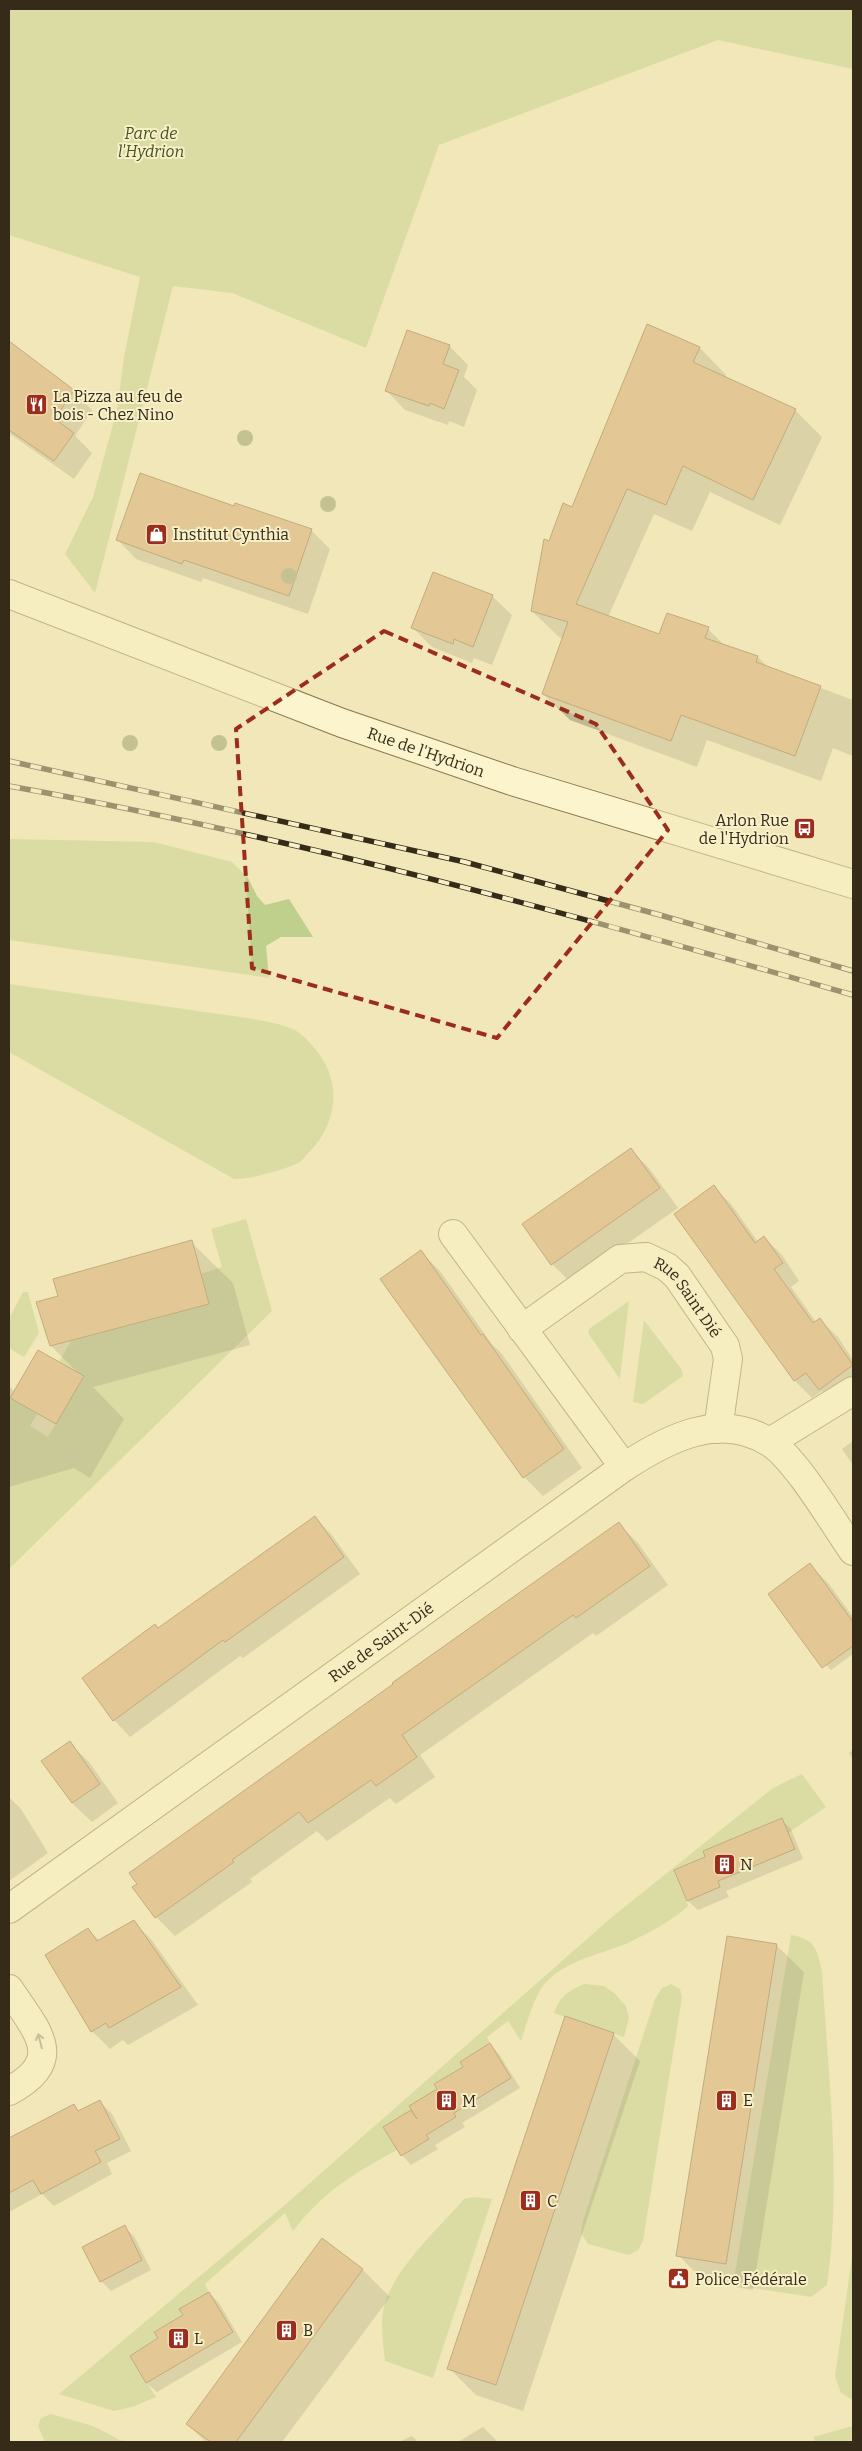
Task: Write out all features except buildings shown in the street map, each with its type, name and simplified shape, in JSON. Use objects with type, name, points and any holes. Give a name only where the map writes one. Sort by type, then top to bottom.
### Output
[{"type":"street","name":"Rue de l'Hydrion","points":[[9,594],[342,723],[512,781],[853,884]]},
{"type":"street","points":[[453,1234],[624,1467]]},
{"type":"street","name":"Rue Saint Dié","points":[[522,1329],[620,1259],[646,1257],[667,1267],[677,1276],[725,1346],[728,1359],[718,1429]]},
{"type":"street","points":[[770,1442],[853,1391]]},
{"type":"street","name":"Rue de Saint-Dié","points":[[9,1909],[624,1467],[653,1448],[687,1433],[718,1429],[745,1431],[770,1442],[791,1462],[853,1551]]},
{"type":"street","points":[[9,1989],[42,2038],[42,2060],[28,2080],[9,2091]]},
{"type":"highlighted area","points":[[384,631],[596,724],[668,830],[497,1038],[252,968],[236,729]]},
{"type":"green space","name":"Parc de l'Hydrion","points":[[9,9],[853,9],[853,69],[718,40],[439,145],[366,348],[232,293],[173,286],[95,593],[65,554],[93,497],[117,410],[124,357],[140,277],[9,235]]},
{"type":"green space","points":[[9,839],[154,842],[232,862],[248,878],[257,896],[265,905],[289,899],[313,937],[281,937],[266,946],[269,978],[9,940]]},
{"type":"green space","points":[[9,984],[247,1018],[295,1030],[319,1054],[328,1069],[332,1081],[333,1106],[325,1130],[319,1141],[300,1162],[267,1174],[234,1179],[9,1052]]},
{"type":"green space","points":[[246,1219],[272,1311],[9,1569],[9,1397],[37,1414],[30,1426],[48,1437],[83,1377],[59,1362],[71,1341],[209,1304],[201,1274],[222,1267],[211,1229]]},
{"type":"green space","points":[[23,1292],[28,1292],[39,1333],[24,1357],[9,1348],[9,1319]]},
{"type":"green space","points":[[629,1301],[620,1379],[588,1333],[589,1329]]},
{"type":"green space","points":[[644,1320],[682,1370],[683,1376],[643,1404],[633,1402]]},
{"type":"green space","points":[[802,1774],[826,1807],[788,1833],[781,1818],[703,1851],[705,1857],[675,1870],[688,1906],[668,1921],[638,1938],[579,1961],[555,1974],[538,1994],[521,2041],[508,2021],[487,2037],[490,2043],[460,2062],[463,2067],[434,2084],[437,2089],[409,2106],[411,2110],[383,2127],[397,2150],[340,2184],[304,2217],[293,2231],[285,2213],[205,2284],[209,2292],[180,2309],[183,2315],[154,2331],[158,2338],[130,2356],[156,2397],[132,2407],[114,2411],[59,2394],[286,2204],[612,1917],[773,1788]]},
{"type":"green space","points":[[791,1935],[805,1939],[814,1946],[822,1971],[830,2089],[834,2167],[831,2246],[827,2285],[811,2297],[733,2285]]},
{"type":"green space","points":[[584,1984],[604,1986],[614,1993],[626,2006],[629,2018],[624,2037],[554,2013],[565,1995]]},
{"type":"green space","points":[[671,1984],[680,1989],[682,1997],[643,2241],[638,2250],[629,2255],[588,2244],[581,2233],[583,2221],[655,1999],[662,1988]]},
{"type":"green space","points":[[474,2197],[492,2199],[433,2378],[385,2361],[382,2330],[383,2315],[386,2300],[392,2287],[400,2273],[432,2234],[464,2199]]},
{"type":"green space","points":[[853,2250],[853,2400],[841,2393],[835,2376]]},
{"type":"green space","points":[[51,2414],[93,2426],[124,2442],[45,2442],[38,2426],[41,2418]]},
{"type":"green space","points":[[853,2426],[853,2442],[816,2442],[813,2437]]},
{"type":"railway","points":[[9,761],[465,862],[660,915],[853,971]]},
{"type":"railway","points":[[9,786],[116,806],[328,853],[539,907],[853,995]]},
{"type":"place","name":"La Pizza au feu de bois - Chez Nino","points":[[37,405]]},
{"type":"place","name":"Institut Cynthia","points":[[157,534]]},
{"type":"place","name":"Arlon Rue de l'Hydrion","points":[[805,829]]},
{"type":"place","name":"N","points":[[724,1864]]},
{"type":"place","name":"E","points":[[727,2100]]},
{"type":"place","name":"M","points":[[446,2101]]},
{"type":"place","name":"C","points":[[531,2201]]},
{"type":"place","name":"Police Fédérale","points":[[679,2279]]},
{"type":"place","name":"B","points":[[287,2330]]},
{"type":"place","name":"L","points":[[178,2338]]}]
